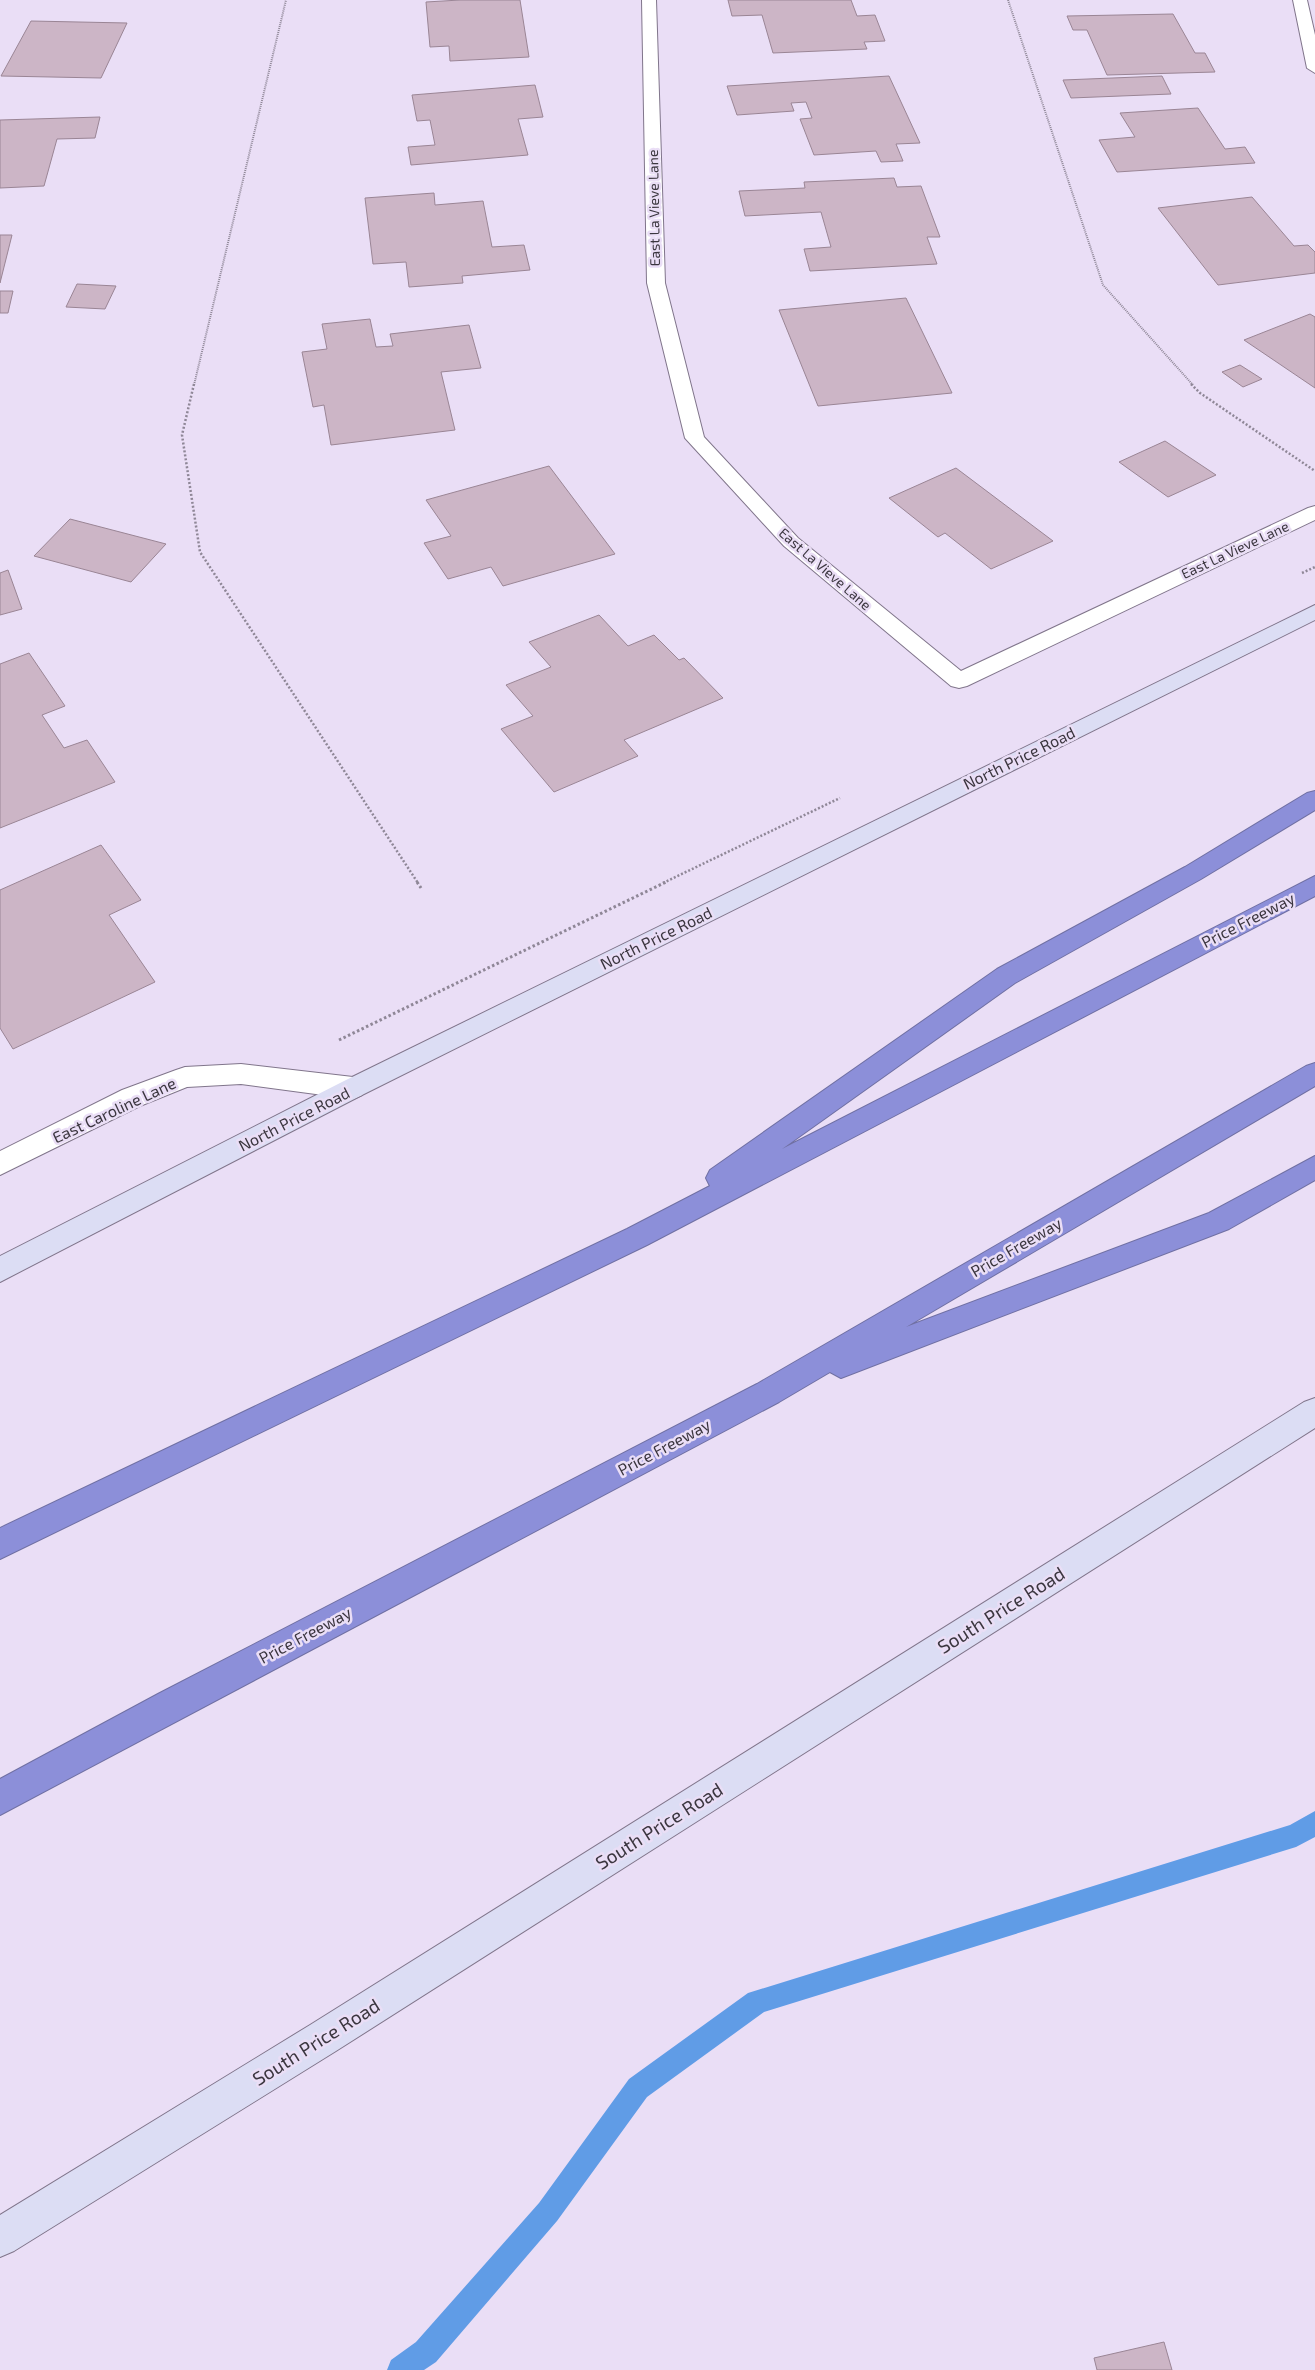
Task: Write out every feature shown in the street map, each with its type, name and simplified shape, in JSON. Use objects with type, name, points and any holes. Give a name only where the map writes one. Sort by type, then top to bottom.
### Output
[{"type":"highway","points":[[637,1237],[1006,976],[1193,873],[1315,800]]},
{"type":"highway","name":"Price Freeway","points":[[0,1544],[637,1237],[1315,886]]},
{"type":"highway","name":"Price Freeway","points":[[0,1798],[188,1696],[768,1393],[1315,1073]]},
{"type":"highway","points":[[768,1393],[1219,1221],[1315,1167]]},
{"type":"main road","name":"North Price Road","points":[[0,1270],[353,1088],[1315,612]]},
{"type":"main road","name":"South Price Road","points":[[0,2237],[332,2033],[1315,1412]]},
{"type":"street","name":"East La Vieve Lane","points":[[649,0],[656,283],[696,438],[791,542],[958,681],[1315,512]]},
{"type":"street","points":[[1300,0],[1315,68]]},
{"type":"street","name":"East Caroline Lane","points":[[0,1164],[131,1098],[184,1077],[241,1074],[353,1088]]},
{"type":"path","points":[[286,0],[182,435],[200,552],[421,888]]},
{"type":"path","points":[[1008,0],[1103,285],[1200,394],[1315,471]]},
{"type":"path","points":[[1297,576],[1315,567]]},
{"type":"path","points":[[332,1044],[841,797]]},
{"type":"building","points":[[520,0],[529,57],[450,61],[449,46],[430,47],[426,2]]},
{"type":"building","points":[[728,0],[851,0],[857,16],[875,15],[885,41],[864,42],[867,49],[773,53],[762,15],[732,16]]},
{"type":"building","points":[[1173,14],[1195,53],[1205,53],[1215,72],[1107,75],[1087,30],[1073,30],[1067,16]]},
{"type":"building","points":[[31,21],[127,23],[101,78],[1,76]]},
{"type":"building","points":[[889,76],[920,143],[896,144],[903,161],[881,162],[876,151],[814,155],[800,119],[812,118],[806,102],[791,103],[794,111],[737,115],[727,86]]},
{"type":"building","points":[[1162,76],[1171,94],[1071,98],[1063,80]]},
{"type":"building","points":[[535,85],[543,117],[518,119],[528,155],[411,165],[408,147],[435,145],[430,120],[417,121],[412,95]]},
{"type":"building","points":[[1198,108],[1225,149],[1245,147],[1255,163],[1117,172],[1099,140],[1135,137],[1120,113]]},
{"type":"building","points":[[100,117],[95,138],[57,139],[44,186],[0,188],[0,120]]},
{"type":"building","points":[[894,178],[897,187],[921,186],[940,237],[927,237],[937,264],[810,271],[804,249],[831,247],[821,212],[745,216],[739,191],[805,188],[804,182]]},
{"type":"building","points":[[434,193],[435,205],[483,201],[492,247],[524,245],[530,270],[462,276],[463,283],[409,287],[406,262],[373,264],[365,198]]},
{"type":"building","points":[[1252,197],[1294,246],[1308,245],[1315,252],[1315,273],[1218,285],[1158,208]]},
{"type":"building","points":[[0,235],[12,235],[0,283]]},
{"type":"building","points":[[77,284],[116,286],[105,309],[66,307]]},
{"type":"building","points":[[0,291],[13,291],[8,313],[0,313]]},
{"type":"building","points":[[906,298],[952,393],[818,406],[779,310]]},
{"type":"building","points":[[1310,314],[1315,317],[1315,388],[1244,340]]},
{"type":"building","points":[[370,319],[376,347],[393,346],[390,334],[469,325],[481,368],[441,372],[455,430],[331,445],[324,405],[313,407],[302,352],[327,349],[322,324]]},
{"type":"building","points":[[1240,365],[1262,379],[1243,387],[1222,372]]},
{"type":"building","points":[[1165,441],[1216,475],[1168,497],[1119,462]]},
{"type":"building","points":[[549,466],[615,554],[503,586],[491,567],[448,579],[424,543],[451,536],[426,500]]},
{"type":"building","points":[[956,468],[1053,541],[991,569],[945,533],[938,537],[889,498]]},
{"type":"building","points":[[70,519],[166,544],[131,582],[34,556]]},
{"type":"building","points":[[8,570],[22,609],[0,615],[0,573]]},
{"type":"building","points":[[599,615],[628,646],[654,635],[679,660],[684,658],[723,698],[624,740],[638,756],[554,792],[501,729],[533,716],[506,685],[551,667],[529,642]]},
{"type":"building","points":[[29,653],[65,706],[42,715],[64,748],[87,740],[115,782],[0,828],[0,664]]},
{"type":"building","points":[[101,845],[141,900],[109,915],[155,982],[13,1049],[0,1028],[0,890]]},
{"type":"building","points":[[1164,2342],[1172,2370],[1097,2370],[1094,2358]]},
{"type":"waterway","points":[[401,2370],[426,2352],[548,2212],[638,2088],[757,2002],[1296,1835],[1315,1823]]}]
